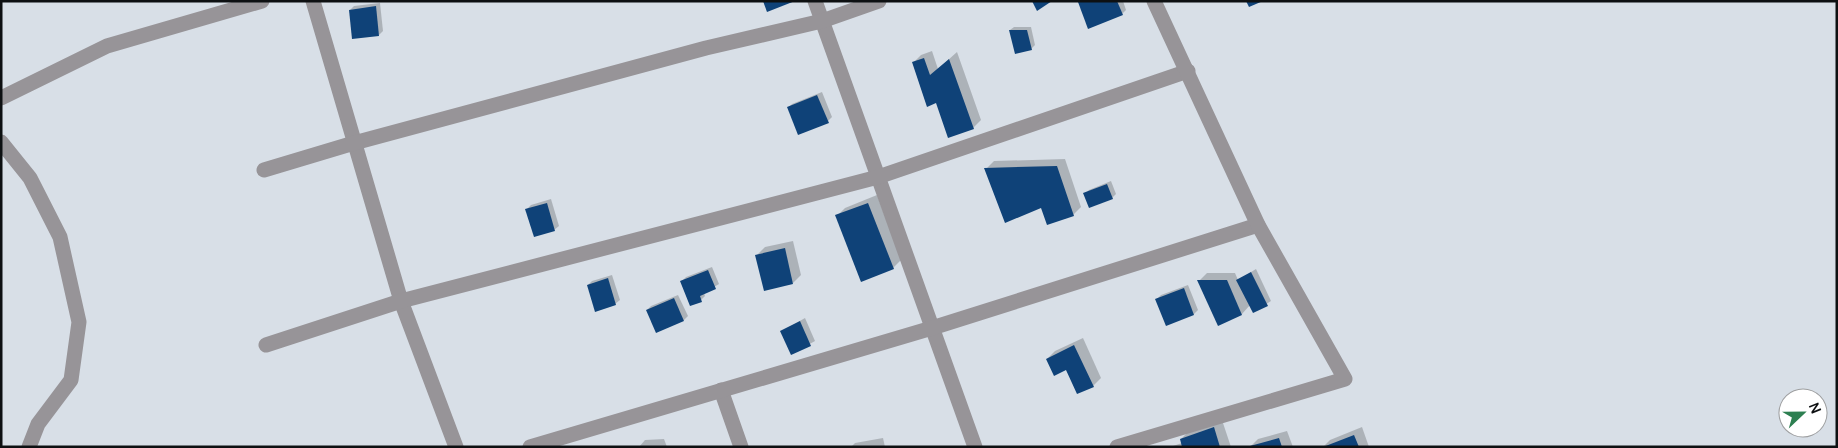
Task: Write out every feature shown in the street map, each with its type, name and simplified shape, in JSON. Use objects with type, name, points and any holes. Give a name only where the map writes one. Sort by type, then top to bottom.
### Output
[{"type":"street","points":[[1,98],[107,46],[262,1]]},
{"type":"street","points":[[314,1],[401,301],[456,447]]},
{"type":"street","points":[[815,1],[975,447]]},
{"type":"street","points":[[264,170],[354,143],[706,48],[822,21],[879,1]]},
{"type":"street","points":[[1117,447],[1345,379],[1258,225],[1154,1]]},
{"type":"street","points":[[266,345],[401,301],[878,177],[1188,71]]},
{"type":"street","points":[[1,142],[30,178],[60,237],[79,322],[71,380],[38,424],[29,447]]},
{"type":"street","points":[[530,447],[932,328],[1258,225]]},
{"type":"street","points":[[721,390],[742,447]]},
{"type":"building","points":[[763,1],[795,1],[767,12]]},
{"type":"building","points":[[1032,1],[1052,1],[1037,11]]},
{"type":"building","points":[[1117,1],[1123,15],[1088,29],[1078,2]]},
{"type":"building","points":[[1246,1],[1263,1],[1249,7]]},
{"type":"building","points":[[376,6],[379,36],[352,39],[349,10]]},
{"type":"building","points":[[1009,30],[1027,30],[1032,50],[1015,54]]},
{"type":"building","points":[[924,58],[930,75],[949,59],[974,129],[948,138],[936,103],[927,107],[912,62]]},
{"type":"building","points":[[817,95],[829,123],[798,135],[787,107]]},
{"type":"building","points":[[1057,166],[1074,216],[1047,225],[1041,208],[1005,223],[984,168]]},
{"type":"building","points":[[1107,184],[1113,199],[1089,208],[1083,193]]},
{"type":"building","points":[[547,203],[555,231],[534,237],[525,209]]},
{"type":"building","points":[[868,203],[894,269],[861,282],[835,215]]},
{"type":"building","points":[[785,248],[793,284],[764,291],[755,255]]},
{"type":"building","points":[[708,270],[716,289],[700,296],[702,302],[690,306],[680,281]]},
{"type":"building","points":[[1251,272],[1268,306],[1253,313],[1236,280]]},
{"type":"building","points":[[608,278],[616,305],[595,312],[587,285]]},
{"type":"building","points":[[1197,280],[1227,280],[1242,315],[1218,326]]},
{"type":"building","points":[[1184,288],[1194,315],[1166,326],[1155,299]]},
{"type":"building","points":[[674,298],[684,321],[656,333],[646,310]]},
{"type":"building","points":[[800,321],[811,346],[791,355],[780,331]]},
{"type":"building","points":[[1074,345],[1094,387],[1077,394],[1066,370],[1054,376],[1046,359]]},
{"type":"building","points":[[1214,427],[1220,447],[1182,447],[1180,439]]},
{"type":"building","points":[[1354,435],[1359,447],[1323,447]]},
{"type":"building","points":[[1279,438],[1282,447],[1250,447],[1250,446]]}]
